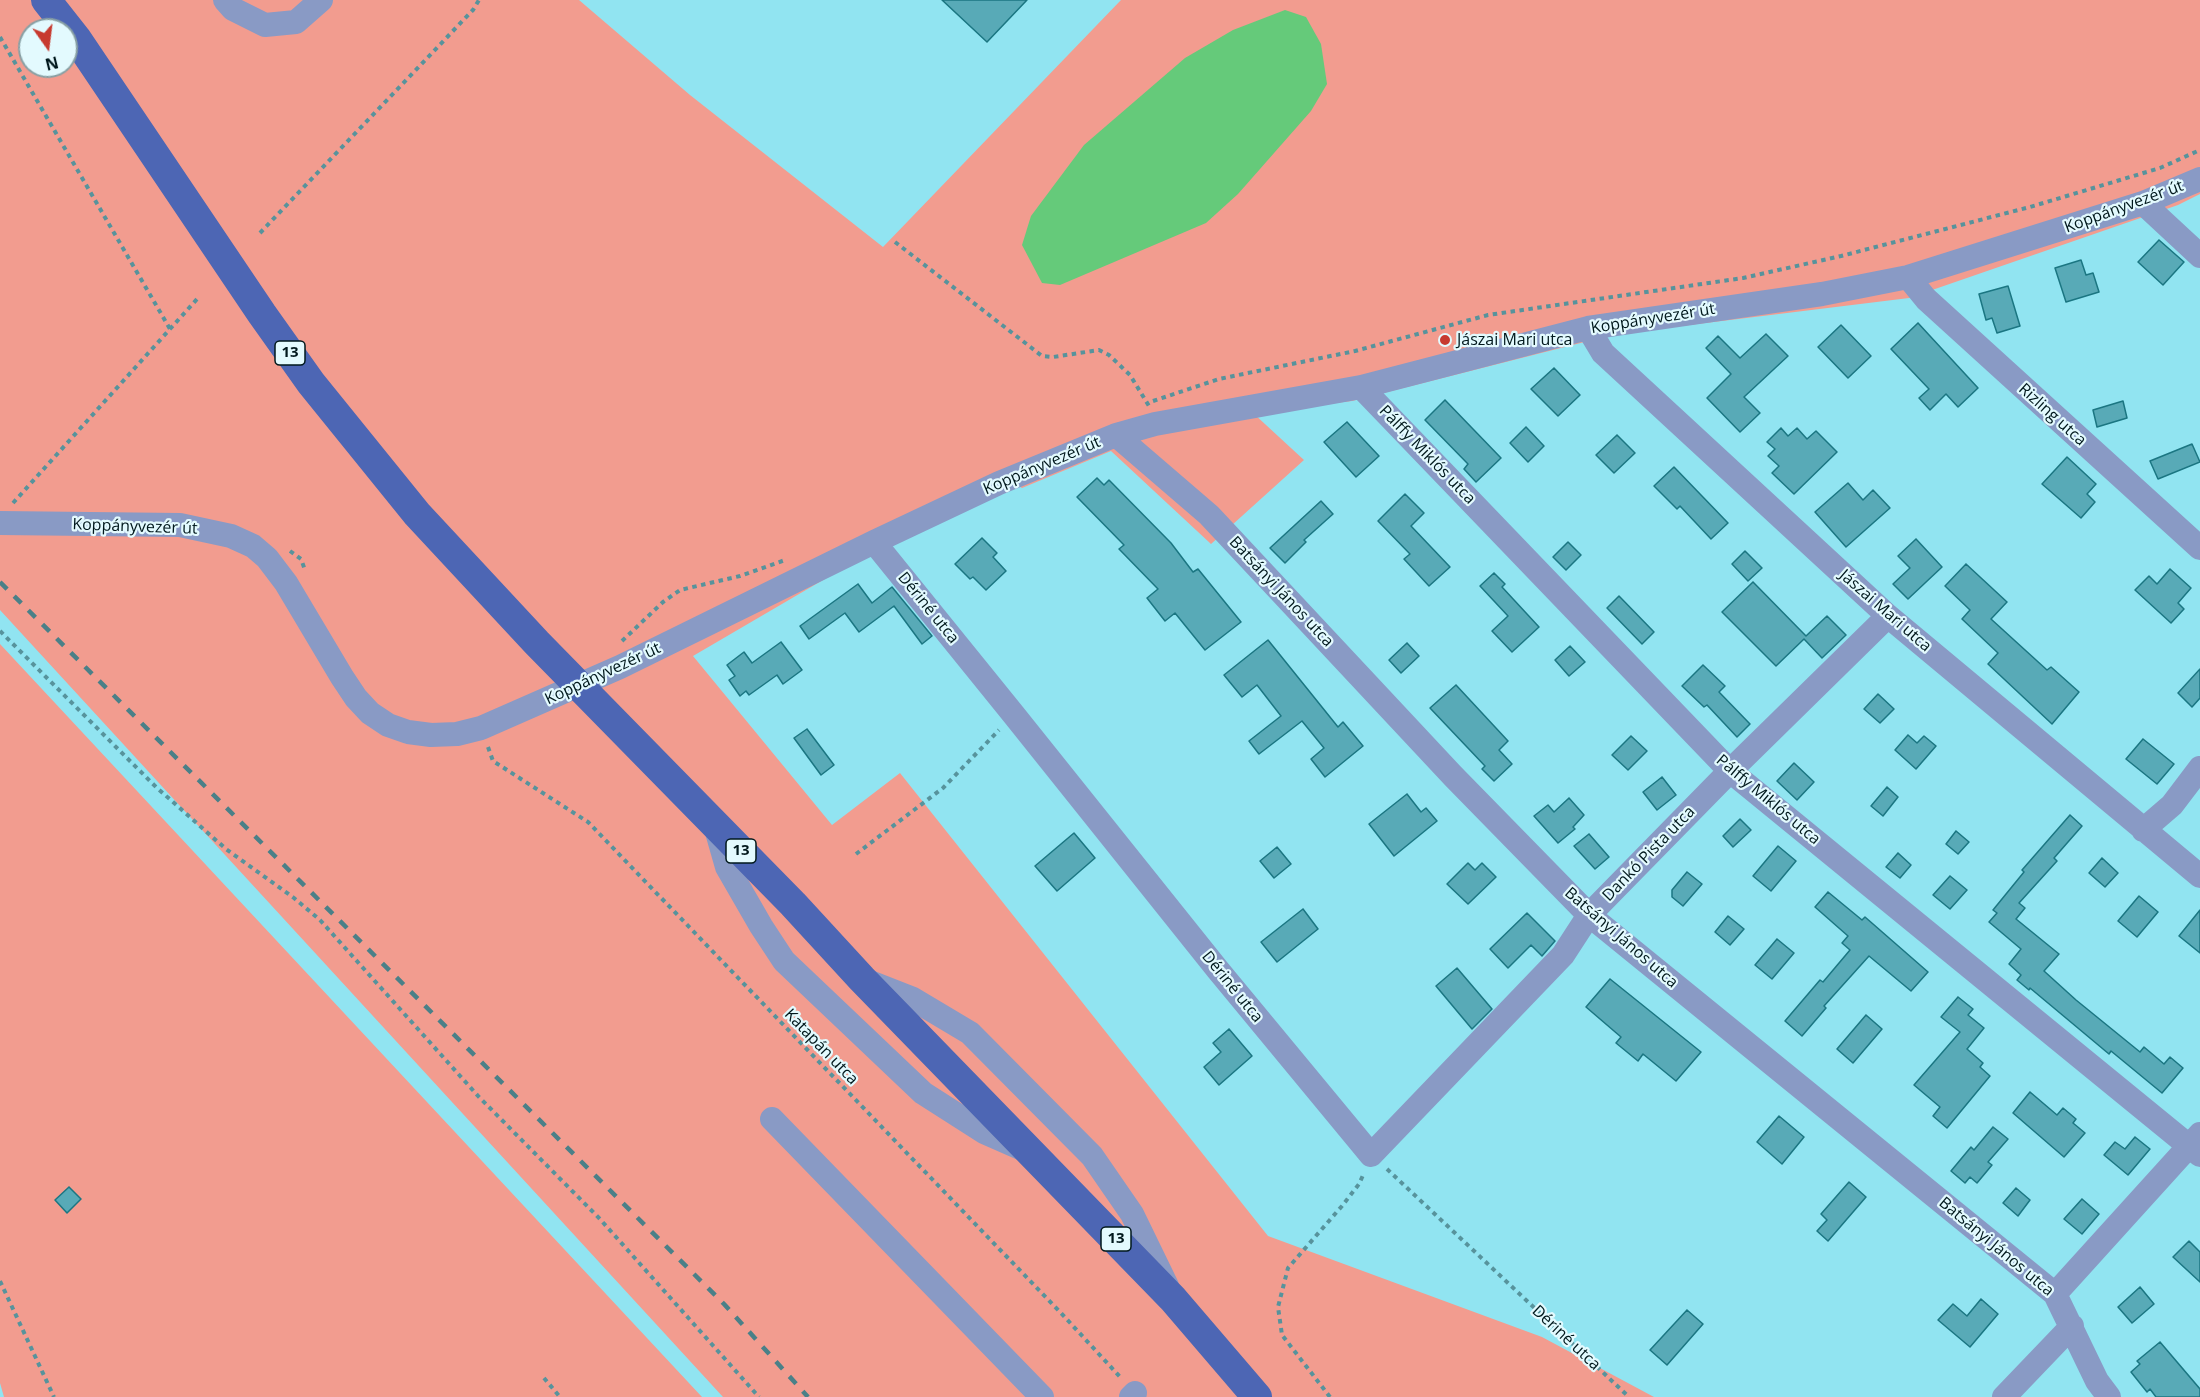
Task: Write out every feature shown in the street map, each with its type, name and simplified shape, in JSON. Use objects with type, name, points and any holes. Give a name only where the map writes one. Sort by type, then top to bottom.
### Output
[{"type":"main road","name":"13","points":[[46,0],[60,18]]},
{"type":"main road","name":"13","points":[[63,0],[69,18]]},
{"type":"main road","name":"13","points":[[78,41],[311,383],[417,514],[537,643],[793,904],[862,979],[1173,1299],[1257,1397]]},
{"type":"street","points":[[225,0],[233,9],[265,25],[296,22],[321,0]]},
{"type":"street","name":"Koppányvezér út","points":[[5,515],[180,525],[231,536],[253,546],[267,558],[286,583],[342,677],[356,698],[370,713],[388,725],[408,732],[431,735],[458,734],[481,728],[620,667],[873,542],[999,483],[1116,435],[1155,424],[1361,387],[1588,328],[1822,294],[1908,277],[2143,203],[2200,179]]},
{"type":"street","points":[[2143,203],[2200,256]]},
{"type":"street","name":"Rizling utca","points":[[1908,277],[1926,298],[2200,548]]},
{"type":"street","name":"Jászai Mari utca","points":[[1588,328],[1603,352],[1888,616],[2200,876]]},
{"type":"street","name":"Pálffy Miklós utca","points":[[1361,387],[1730,771],[2197,1145]]},
{"type":"street","name":"Batsányi János utca","points":[[1116,435],[1209,515],[1453,776],[1589,915],[2055,1294],[2097,1380],[2109,1397]]},
{"type":"street","name":"Dériné utca","points":[[873,542],[1218,970],[1371,1155]]},
{"type":"street","name":"Dankó Pista utca","points":[[1371,1155],[1563,955],[1589,915],[1730,771],[1888,616]]},
{"type":"street","points":[[2143,830],[2172,805],[2200,768]]},
{"type":"street","points":[[715,825],[727,867],[784,961],[923,1093],[984,1132],[1035,1155]]},
{"type":"street","points":[[862,979],[913,999],[970,1033],[1092,1156],[1132,1214],[1173,1299]]},
{"type":"street","points":[[772,1119],[1042,1397]]},
{"type":"street","points":[[2055,1294],[2197,1145]]},
{"type":"street","points":[[2004,1397],[2072,1326]]},
{"type":"path","points":[[260,233],[473,10],[479,0]]},
{"type":"path","points":[[0,37],[170,329]]},
{"type":"path","points":[[895,242],[1042,356],[1053,357],[1099,350],[1109,355],[1130,375],[1148,402],[1155,424]]},
{"type":"path","points":[[5,515],[198,298]]},
{"type":"path","points":[[0,631],[156,787],[226,849],[294,898],[320,920],[479,1097],[599,1218],[759,1397]]},
{"type":"path","points":[[856,854],[943,788],[1014,715]]},
{"type":"path","name":"Katapán utca","points":[[481,728],[493,761],[588,822],[1061,1312],[1133,1395]]},
{"type":"path","points":[[1330,1397],[1282,1335],[1278,1307],[1288,1268],[1359,1184],[1371,1155]]},
{"type":"path","name":"Dériné utca","points":[[1371,1155],[1629,1397]]},
{"type":"path","points":[[0,1281],[54,1397]]},
{"type":"path","points":[[544,1378],[560,1397]]},
{"type":"shaded area","points":[[0,0],[579,0],[690,95],[883,247],[1121,0],[2200,0],[2200,194],[2178,205],[1909,298],[1616,334],[1352,401],[1253,413],[1304,460],[1211,544],[1111,451],[1022,488],[1014,483],[900,535],[693,656],[832,825],[900,773],[1268,1236],[1542,1337],[1654,1397],[723,1397],[0,610]]},
{"type":"shaded area","points":[[1285,10],[1306,17],[1321,44],[1327,84],[1311,111],[1238,194],[1206,223],[1060,285],[1042,283],[1022,245],[1031,216],[1084,145],[1185,58],[1233,30]]},
{"type":"shaded area","points":[[0,644],[702,1397],[4,1397],[0,1383]]},
{"type":"building","points":[[942,0],[1027,0],[987,42]]},
{"type":"building","points":[[2159,240],[2184,262],[2163,285],[2138,262]]},
{"type":"building","points":[[2081,260],[2086,275],[2093,273],[2099,292],[2066,302],[2055,268]]},
{"type":"building","points":[[2008,286],[2020,326],[1997,333],[1992,318],[1986,320],[1979,294]]},
{"type":"building","points":[[1918,323],[1978,388],[1958,407],[1946,394],[1930,410],[1919,398],[1929,389],[1891,349]]},
{"type":"building","points":[[1841,325],[1871,356],[1848,378],[1818,347]]},
{"type":"building","points":[[1766,334],[1788,356],[1744,397],[1760,413],[1740,432],[1707,398],[1731,374],[1706,348],[1718,336],[1740,358]]},
{"type":"building","points":[[1554,368],[1580,395],[1558,416],[1531,389]]},
{"type":"building","points":[[1445,400],[1501,458],[1476,482],[1464,469],[1468,464],[1425,420]]},
{"type":"building","points":[[2123,401],[2127,418],[2097,427],[2093,410]]},
{"type":"building","points":[[1347,422],[1379,456],[1356,477],[1324,442]]},
{"type":"building","points":[[1526,427],[1544,446],[1528,462],[1510,443]]},
{"type":"building","points":[[1781,428],[1788,436],[1797,428],[1807,439],[1816,431],[1837,452],[1794,494],[1772,473],[1779,466],[1768,456],[1775,449],[1767,442]]},
{"type":"building","points":[[1617,435],[1635,453],[1614,473],[1596,455]]},
{"type":"building","points":[[2192,444],[2200,462],[2158,479],[2150,461]]},
{"type":"building","points":[[2067,457],[2096,484],[2087,494],[2095,502],[2081,518],[2042,484]]},
{"type":"building","points":[[1674,467],[1728,523],[1711,539],[1680,506],[1677,509],[1654,486]]},
{"type":"building","points":[[1097,478],[1104,485],[1109,480],[1171,543],[1193,572],[1198,569],[1241,622],[1205,650],[1175,613],[1165,621],[1147,598],[1158,589],[1119,549],[1124,545],[1077,497]]},
{"type":"building","points":[[1848,483],[1863,500],[1873,490],[1890,508],[1846,547],[1815,512]]},
{"type":"building","points":[[1405,494],[1424,513],[1411,526],[1450,567],[1429,586],[1404,559],[1410,554],[1378,521]]},
{"type":"building","points":[[1321,501],[1333,514],[1304,540],[1306,542],[1285,563],[1270,548]]},
{"type":"building","points":[[982,538],[997,553],[993,557],[1006,571],[986,590],[973,577],[970,579],[955,564]]},
{"type":"building","points":[[1916,539],[1942,567],[1908,599],[1893,584],[1910,568],[1898,556]]},
{"type":"building","points":[[1568,542],[1581,555],[1566,570],[1553,557]]},
{"type":"building","points":[[1745,551],[1762,568],[1748,581],[1732,564]]},
{"type":"building","points":[[1966,564],[2007,602],[1991,619],[2047,670],[2051,667],[2079,692],[2052,724],[1988,664],[1998,653],[1962,619],[1970,610],[1945,586]]},
{"type":"building","points":[[2170,569],[2191,588],[2178,603],[2184,609],[2171,623],[2135,590],[2149,576],[2157,584]]},
{"type":"building","points":[[1494,573],[1505,584],[1502,587],[1539,627],[1512,652],[1492,631],[1508,616],[1480,586]]},
{"type":"building","points":[[1753,582],[1806,636],[1827,616],[1846,635],[1822,658],[1804,639],[1776,666],[1722,612]]},
{"type":"building","points":[[858,584],[872,603],[892,587],[932,636],[922,644],[894,606],[859,632],[845,613],[809,639],[800,626]]},
{"type":"building","points":[[1619,596],[1654,632],[1642,644],[1607,608]]},
{"type":"building","points":[[1268,640],[1338,727],[1343,722],[1363,746],[1325,777],[1311,759],[1324,748],[1302,721],[1259,754],[1249,741],[1281,716],[1257,685],[1242,697],[1224,675]]},
{"type":"building","points":[[781,642],[802,670],[783,684],[777,675],[749,695],[746,691],[740,696],[729,680],[735,676],[727,665],[744,652],[752,663]]},
{"type":"building","points":[[1407,643],[1419,656],[1401,673],[1389,660]]},
{"type":"building","points":[[1570,646],[1585,662],[1569,676],[1555,660]]},
{"type":"building","points":[[1703,665],[1725,686],[1719,692],[1750,724],[1737,737],[1707,705],[1704,707],[1682,686]]},
{"type":"building","points":[[2200,669],[2200,698],[2192,707],[2178,693]]},
{"type":"building","points":[[1456,685],[1508,741],[1499,750],[1512,764],[1494,781],[1482,769],[1485,766],[1430,708]]},
{"type":"building","points":[[1878,694],[1894,709],[1880,723],[1864,709]]},
{"type":"building","points":[[807,729],[834,765],[821,775],[794,738]]},
{"type":"building","points":[[1908,735],[1917,743],[1924,736],[1936,746],[1916,769],[1895,750]]},
{"type":"building","points":[[1631,736],[1647,751],[1628,770],[1612,755]]},
{"type":"building","points":[[2143,739],[2174,764],[2157,784],[2126,759]]},
{"type":"building","points":[[1794,763],[1814,782],[1797,800],[1777,781]]},
{"type":"building","points":[[1662,777],[1676,795],[1657,810],[1643,792]]},
{"type":"building","points":[[1887,787],[1898,797],[1883,816],[1871,806]]},
{"type":"building","points":[[1407,794],[1421,812],[1426,808],[1437,821],[1394,856],[1369,824]]},
{"type":"building","points":[[1569,798],[1584,815],[1573,827],[1575,829],[1558,843],[1534,816],[1548,805],[1554,812]]},
{"type":"building","points":[[2070,815],[2082,826],[2054,858],[2057,861],[2019,903],[2025,908],[2016,919],[2059,954],[2044,971],[2076,1000],[2140,1052],[2144,1047],[2164,1064],[2170,1057],[2183,1068],[2162,1093],[2111,1051],[2109,1054],[2030,988],[2029,990],[2017,980],[2021,975],[2009,964],[2021,949],[1989,922],[1997,913],[1993,910],[2024,872],[2022,870]]},
{"type":"building","points":[[1740,819],[1751,830],[1733,847],[1723,836]]},
{"type":"building","points":[[1956,831],[1969,842],[1958,854],[1946,844]]},
{"type":"building","points":[[1074,833],[1095,858],[1057,891],[1035,866]]},
{"type":"building","points":[[1589,834],[1609,857],[1595,869],[1574,846]]},
{"type":"building","points":[[1778,846],[1796,861],[1771,891],[1753,876]]},
{"type":"building","points":[[1277,847],[1291,864],[1274,878],[1260,861]]},
{"type":"building","points":[[1898,853],[1911,865],[1900,878],[1886,867]]},
{"type":"building","points":[[2102,858],[2118,873],[2105,887],[2089,873]]},
{"type":"building","points":[[1468,863],[1475,870],[1482,863],[1496,877],[1468,904],[1447,884]]},
{"type":"building","points":[[1687,872],[1702,884],[1683,906],[1672,897],[1672,890]]},
{"type":"building","points":[[1950,876],[1967,890],[1950,909],[1933,895]]},
{"type":"building","points":[[1828,892],[1862,920],[1865,917],[1928,972],[1911,991],[1869,956],[1824,1006],[1826,1008],[1802,1036],[1785,1021],[1820,980],[1823,982],[1850,950],[1842,943],[1848,936],[1815,907]]},
{"type":"building","points":[[2139,896],[2158,912],[2137,937],[2118,921]]},
{"type":"building","points":[[1303,909],[1318,929],[1277,962],[1261,942]]},
{"type":"building","points":[[2200,910],[2200,953],[2179,936]]},
{"type":"building","points":[[1527,913],[1555,941],[1542,956],[1531,945],[1508,968],[1490,949]]},
{"type":"building","points":[[1728,916],[1744,929],[1730,945],[1715,932]]},
{"type":"building","points":[[1777,939],[1794,953],[1772,979],[1755,965]]},
{"type":"building","points":[[1457,968],[1492,1009],[1472,1029],[1436,986]]},
{"type":"building","points":[[1610,979],[1701,1052],[1676,1081],[1643,1054],[1638,1061],[1616,1043],[1621,1037],[1586,1007]]},
{"type":"building","points":[[1958,997],[1973,1009],[1968,1015],[1984,1028],[1967,1049],[1983,1063],[1980,1067],[1990,1076],[1947,1128],[1933,1116],[1940,1107],[1914,1085],[1960,1032],[1941,1017]]},
{"type":"building","points":[[1866,1015],[1882,1029],[1853,1063],[1837,1049]]},
{"type":"building","points":[[1229,1029],[1252,1056],[1219,1085],[1204,1067],[1221,1052],[1213,1043]]},
{"type":"building","points":[[2030,1092],[2057,1115],[2063,1108],[2076,1119],[2073,1123],[2085,1133],[2064,1157],[2013,1113]]},
{"type":"building","points":[[1779,1116],[1804,1137],[1782,1164],[1757,1142]]},
{"type":"building","points":[[1993,1127],[2008,1139],[1988,1162],[1992,1165],[1977,1183],[1970,1177],[1965,1183],[1951,1171],[1971,1147],[1974,1150]]},
{"type":"building","points":[[2135,1137],[2150,1149],[2128,1175],[2104,1155],[2115,1142],[2125,1149]]},
{"type":"building","points":[[1849,1182],[1866,1197],[1828,1241],[1817,1231],[1827,1220],[1821,1214]]},
{"type":"building","points":[[69,1187],[81,1199],[67,1213],[55,1200]]},
{"type":"building","points":[[2016,1188],[2030,1200],[2018,1216],[2003,1203]]},
{"type":"building","points":[[2082,1199],[2099,1214],[2082,1234],[2064,1219]]},
{"type":"building","points":[[2189,1241],[2200,1252],[2200,1282],[2173,1257]]},
{"type":"building","points":[[2140,1287],[2154,1304],[2132,1323],[2118,1307]]},
{"type":"building","points":[[1981,1299],[1998,1314],[1970,1347],[1938,1320],[1953,1304],[1967,1316]]},
{"type":"building","points":[[1687,1310],[1703,1324],[1667,1365],[1650,1350]]},
{"type":"building","points":[[2160,1342],[2200,1389],[2200,1397],[2156,1397],[2150,1389],[2147,1392],[2131,1372],[2140,1364],[2137,1361]]},
{"type":"railway","points":[[0,582],[724,1304],[808,1397]]},
{"type":"place","name":"Jászai Mari utca","points":[[1445,340]]}]
